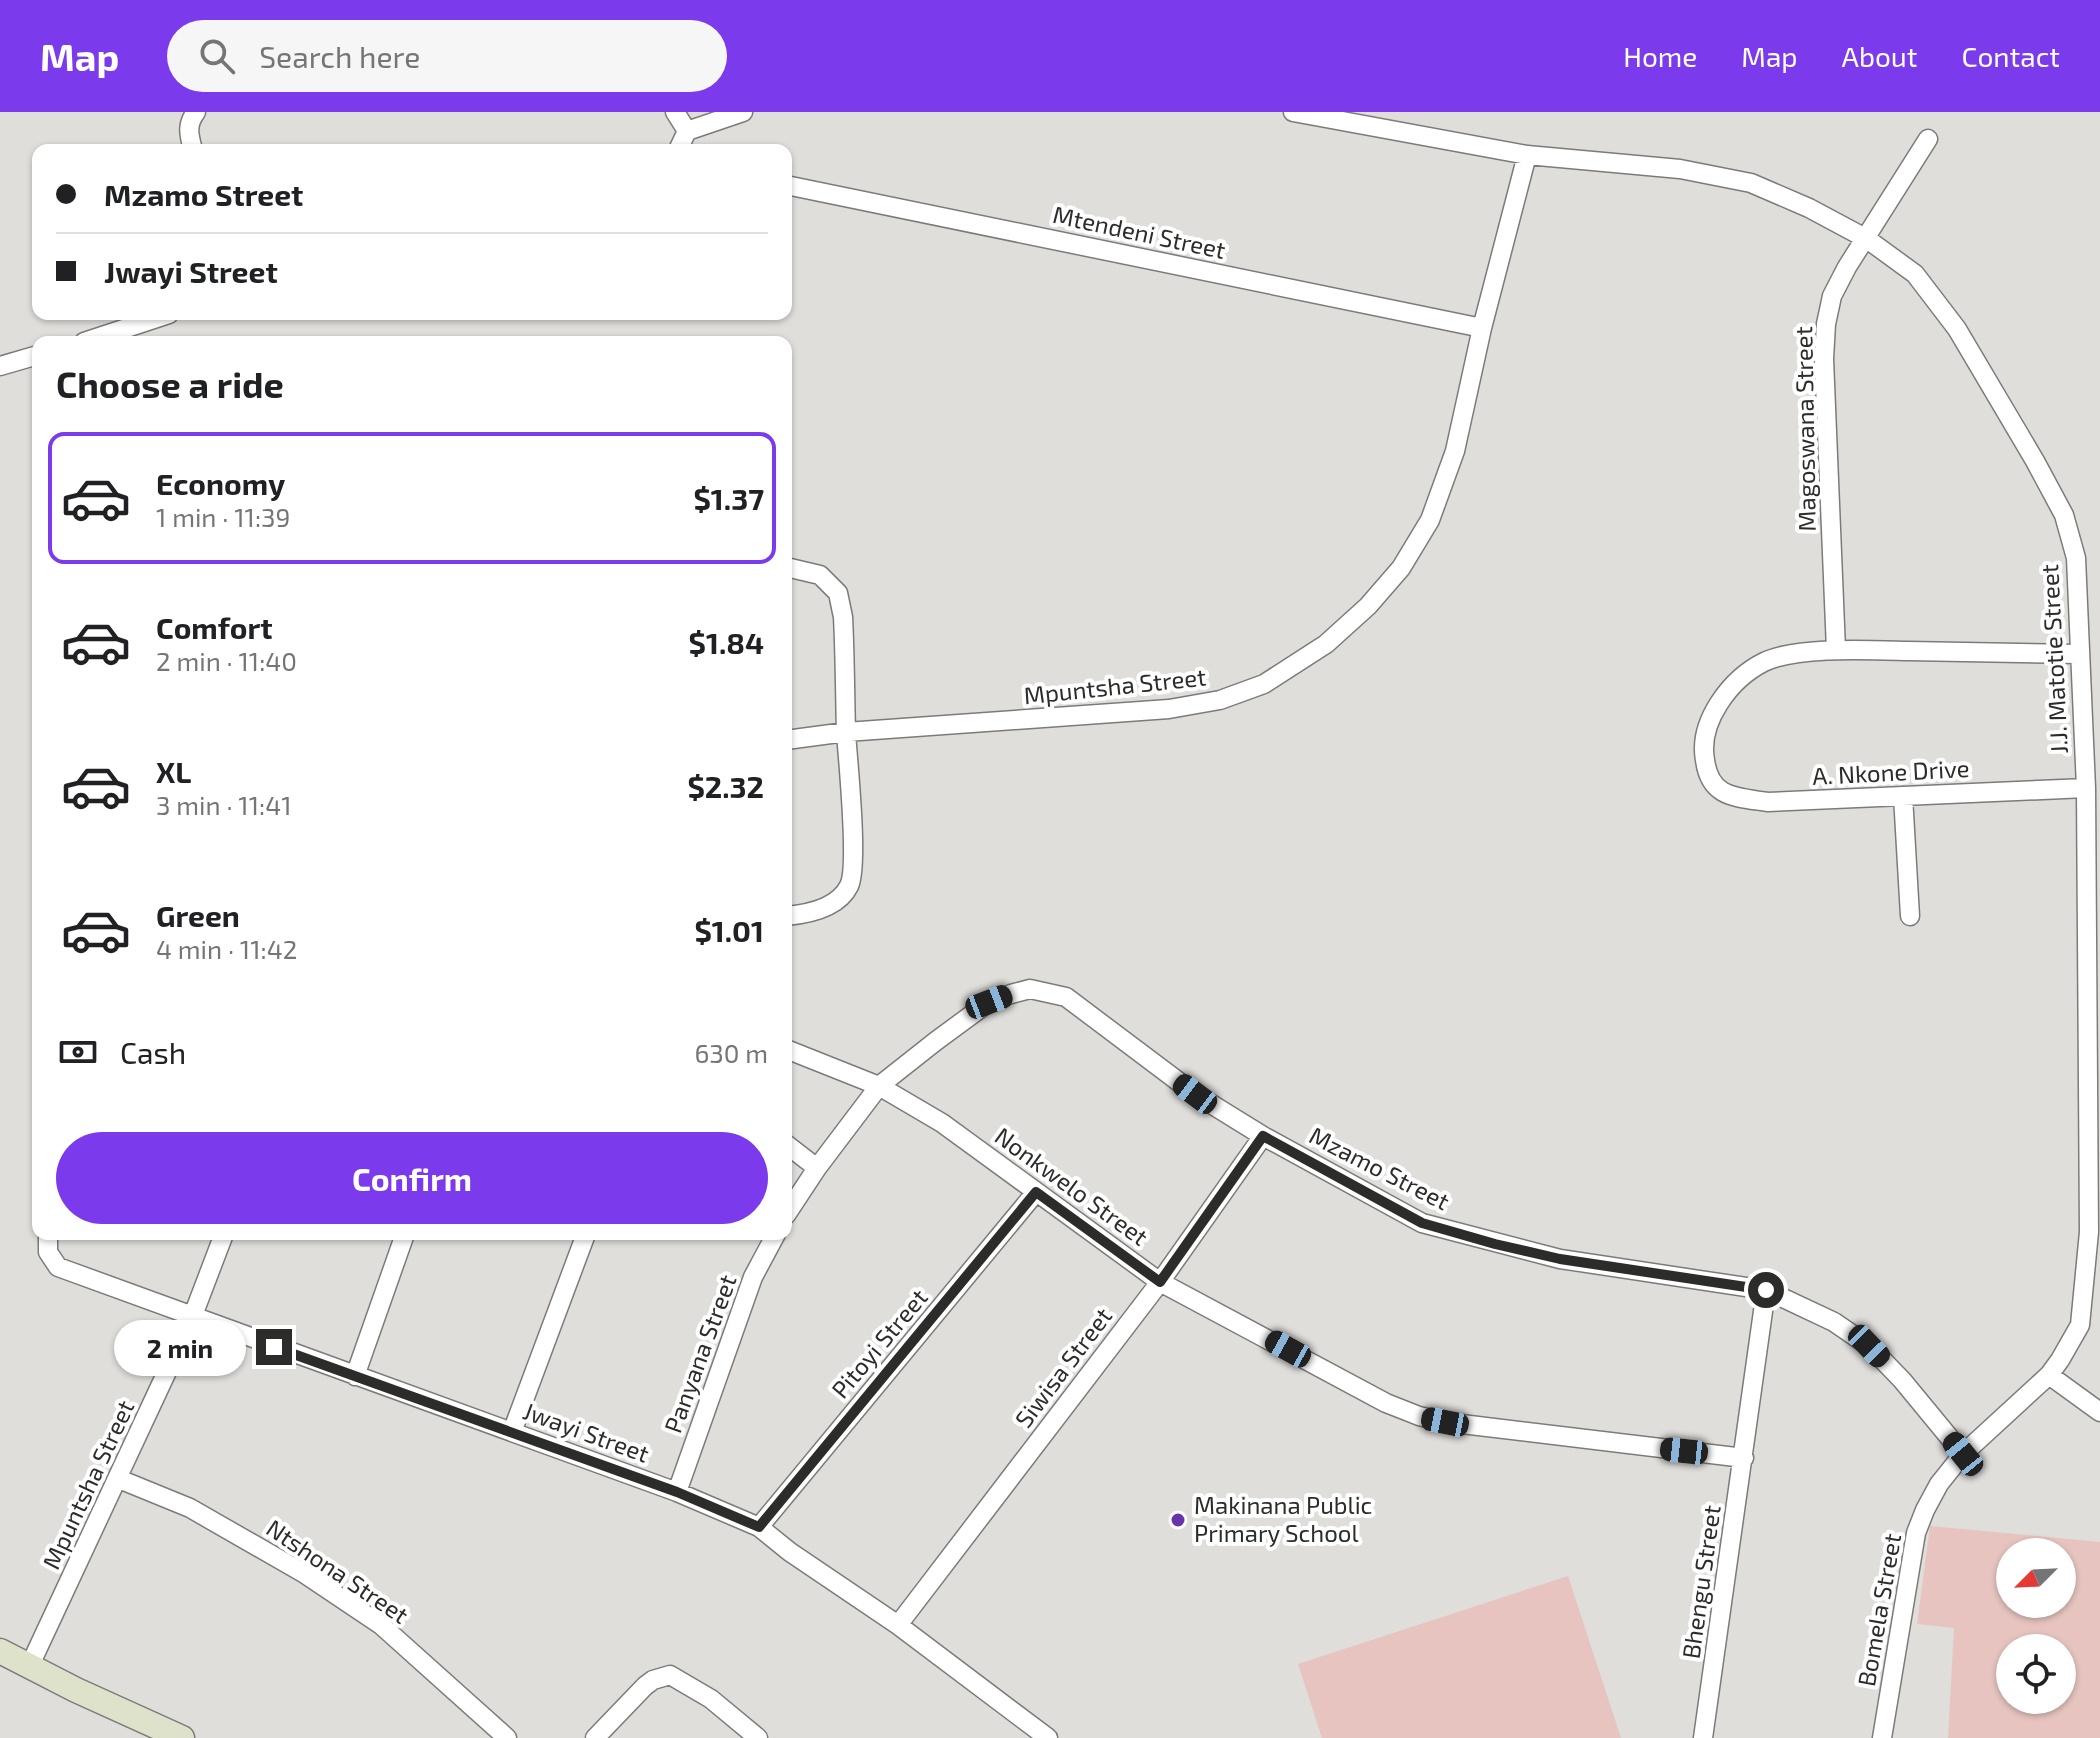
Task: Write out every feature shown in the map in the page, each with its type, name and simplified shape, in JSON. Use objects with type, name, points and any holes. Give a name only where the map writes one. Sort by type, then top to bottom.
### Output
[{"type":"street","points":[[191,144],[188,131],[190,120],[196,112]]},
{"type":"street","points":[[675,112],[687,131]]},
{"type":"street","points":[[681,144],[687,131],[743,112]]},
{"type":"street","name":"J.J. Matotie Street","points":[[1293,112],[1527,155],[1680,169],[1751,183],[1809,208],[1867,239],[1915,274],[1957,329],[2064,515],[2076,558],[2086,788],[2089,1232],[2080,1325],[2049,1375],[1963,1454]]},
{"type":"street","name":"Magoswana Street","points":[[1836,650],[1824,359],[1832,296],[1928,139]]},
{"type":"street","name":"Mpuntsha Street","points":[[792,739],[846,732],[1169,709],[1220,700],[1264,684],[1326,644],[1368,606],[1401,568],[1430,520],[1455,451],[1482,328],[1527,155]]},
{"type":"street","name":"Mtendeni Street","points":[[792,186],[1482,328]]},
{"type":"street","points":[[102,336],[151,320]]},
{"type":"street","points":[[0,366],[32,357]]},
{"type":"street","points":[[792,568],[820,575],[838,593],[843,617],[852,880],[841,898],[828,906],[792,916]]},
{"type":"street","points":[[1836,650],[2078,654]]},
{"type":"street","name":"A. Nkone Drive","points":[[1836,650],[1766,661],[1729,691],[1708,725],[1704,754],[1707,776],[1719,791],[1734,797],[1768,802],[2086,788]]},
{"type":"street","points":[[1903,796],[1910,916]]},
{"type":"street","name":"Mzamo Street","points":[[879,1086],[989,1002],[1030,989],[1066,997],[1195,1094],[1263,1136],[1422,1223],[1560,1259],[1766,1290],[1834,1322],[1869,1346],[1902,1380],[1963,1454]]},
{"type":"street","name":"Nonkwelo Street","points":[[792,1051],[879,1086],[942,1123],[1160,1282],[1386,1403],[1419,1416],[1744,1458]]},
{"type":"street","points":[[792,1206],[879,1086]]},
{"type":"street","name":"Siwisa Street","points":[[898,1625],[1160,1282],[1263,1136]]},
{"type":"street","points":[[792,1149],[817,1168]]},
{"type":"street","name":"Pitoyi Street","points":[[759,1527],[1036,1192]]},
{"type":"street","name":"Jwayi Street","points":[[48,1240],[48,1252],[58,1267],[677,1492],[759,1527],[790,1552],[898,1625],[1048,1738]]},
{"type":"street","name":"Mpuntsha Street","points":[[30,1665],[192,1318],[222,1240]]},
{"type":"street","points":[[355,1376],[403,1240]]},
{"type":"street","points":[[512,1432],[584,1240]]},
{"type":"street","name":"Panyana Street","points":[[677,1492],[753,1277],[773,1240]]},
{"type":"street","name":"Bhengu Street","points":[[1703,1738],[1766,1290]]},
{"type":"street","points":[[2049,1375],[2100,1412]]},
{"type":"street","name":"Bomela Street","points":[[1882,1738],[1916,1533],[1930,1498],[1963,1454]]},
{"type":"street","name":"Ntshona Street","points":[[119,1479],[190,1508],[305,1574],[381,1625],[507,1738]]},
{"type":"street","points":[[0,1651],[76,1690],[182,1738]]},
{"type":"street","points":[[595,1738],[645,1686],[661,1676],[670,1675],[711,1699],[758,1738]]},
{"type":"shaded area","points":[[1930,1526],[2058,1538],[1996,1538],[1996,1618],[2076,1618],[2076,1540],[2100,1542],[2100,1738],[1948,1738],[1954,1628],[1917,1624]]},
{"type":"shaded area","points":[[1568,1576],[1621,1738],[1322,1738],[1298,1664]]},
{"type":"place","name":"Makinana Public Primary School","points":[[1178,1520]]},
{"type":"route","points":[[274,1347],[677,1492],[759,1527],[1036,1192],[1160,1282],[1263,1136],[1422,1223],[1560,1259],[1766,1290]]}]
